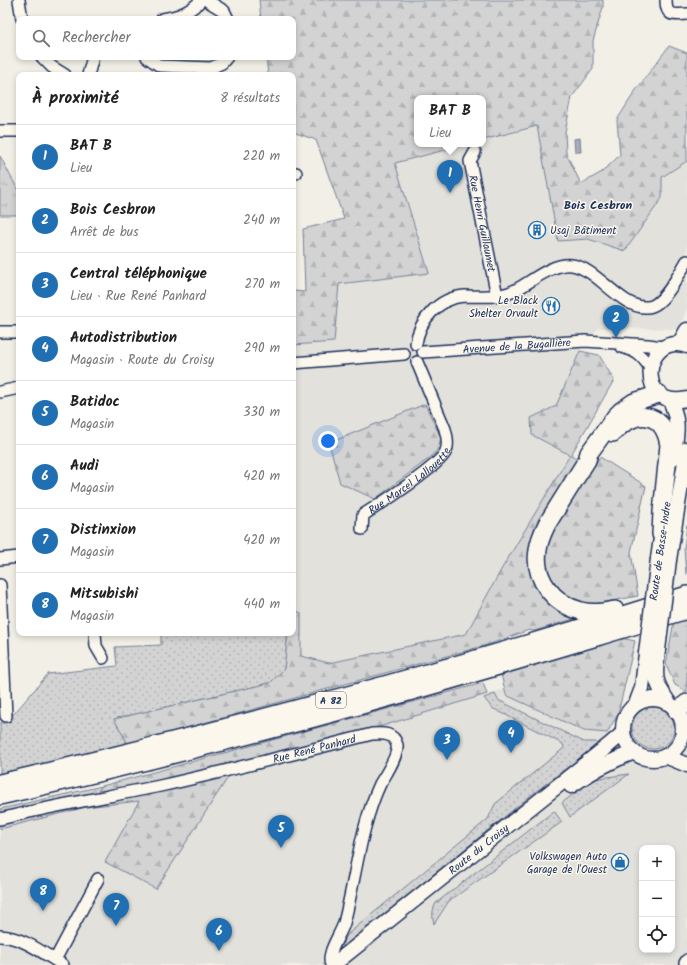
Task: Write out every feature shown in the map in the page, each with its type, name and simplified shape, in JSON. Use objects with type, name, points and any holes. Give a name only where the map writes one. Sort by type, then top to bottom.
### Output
[{"type":"highway","points":[[658,604],[643,602],[601,612],[582,611],[563,603],[552,595],[542,582],[538,568],[537,556],[542,535],[551,517],[587,460],[589,453],[618,414],[634,402],[665,397]]},
{"type":"highway","points":[[587,460],[594,456],[619,426],[628,420],[637,416],[648,416],[658,422],[663,428],[669,445],[661,534]]},
{"type":"highway","name":"A 82","points":[[0,784],[301,709],[489,656],[687,595]]},
{"type":"highway","name":"A 82","points":[[0,796],[144,762],[351,708],[687,610]]},
{"type":"main road","points":[[650,368],[654,358],[663,347],[671,344],[683,345],[687,330]]},
{"type":"main road","name":"Route de Basse-Indre","points":[[650,368],[652,385],[665,397],[676,414],[678,426],[661,534],[664,559]]},
{"type":"main road","points":[[665,397],[679,400],[687,399]]},
{"type":"main road","name":"Route de Basse-Indre","points":[[636,704],[652,652],[664,559],[687,449]]},
{"type":"main road","name":"Route de Basse-Indre","points":[[652,652],[656,679],[661,691],[678,706]]},
{"type":"main road","points":[[652,698],[664,700],[678,706],[685,740],[680,742],[674,750],[665,756],[656,759],[648,758],[634,752],[625,740],[623,732],[623,721],[628,711],[641,701],[652,698]]},
{"type":"main road","name":"Route du Croisy","points":[[332,965],[609,745],[623,732]]},
{"type":"main road","name":"Route du Croisy","points":[[347,965],[579,780],[608,763],[634,752]]},
{"type":"main road","points":[[665,756],[687,765]]},
{"type":"street","points":[[20,0],[22,16]]},
{"type":"street","points":[[178,16],[187,12],[201,0]]},
{"type":"street","points":[[206,0],[224,11],[226,16]]},
{"type":"street","points":[[666,0],[666,9],[670,14],[687,14]]},
{"type":"street","points":[[45,60],[60,72]]},
{"type":"street","points":[[89,72],[92,60]]},
{"type":"street","points":[[151,60],[160,66],[211,68],[222,64],[225,60]]},
{"type":"street","points":[[0,131],[16,131]]},
{"type":"street","name":"Rue Henri Guillaumet","points":[[475,152],[470,161],[497,296]]},
{"type":"street","points":[[404,354],[408,361],[418,353],[422,326],[431,312],[438,305],[462,296],[497,296],[511,292],[556,267],[571,264],[582,268],[633,305],[647,308],[661,301],[687,261]]},
{"type":"street","points":[[0,332],[16,332]]},
{"type":"street","name":"Avenue de la Bugallière","points":[[418,353],[585,341],[648,344],[663,347]]},
{"type":"street","name":"Avenue de la Bugallière","points":[[610,343],[631,349],[640,354],[650,368]]},
{"type":"street","points":[[404,354],[408,346],[418,353]]},
{"type":"street","name":"Rue Marcel Lallouette","points":[[362,529],[363,515],[421,475],[435,464],[446,451],[448,438],[418,353]]},
{"type":"street","points":[[296,363],[404,354]]},
{"type":"street","points":[[0,392],[16,389]]},
{"type":"street","points":[[0,558],[16,557]]},
{"type":"street","points":[[0,585],[2,681],[6,716]]},
{"type":"street","points":[[96,636],[96,646],[103,658]]},
{"type":"street","name":"Rue René Panhard","points":[[0,819],[33,810],[158,786],[244,767],[372,734],[383,733],[389,735],[394,739],[398,747],[380,786],[366,824],[344,925],[329,961],[332,965]]},
{"type":"street","points":[[0,936],[11,937],[26,943],[59,963],[98,879]]},
{"type":"shaded area","points":[[537,126],[558,241],[588,239],[625,251],[662,198],[662,177],[687,161],[687,308],[679,329],[598,328],[580,351],[556,407],[531,418],[532,435],[571,455],[501,570],[466,634],[329,663],[301,656],[301,613],[296,610],[296,345],[334,342],[338,284],[414,223],[395,163],[456,147],[486,147],[486,139]]},
{"type":"shaded area","points":[[580,138],[581,152],[575,152],[574,139]]},
{"type":"shaded area","points":[[504,689],[506,695],[584,731],[607,733],[687,732],[687,965],[0,965],[0,829],[86,807],[139,801],[236,765],[366,732]]},
{"type":"green space","points":[[259,0],[603,0],[603,7],[593,41],[593,69],[572,97],[565,132],[566,153],[581,184],[602,172],[620,155],[617,120],[636,90],[669,46],[687,53],[687,161],[662,177],[662,198],[625,251],[588,239],[558,241],[537,126],[486,139],[486,95],[414,95],[414,147],[456,147],[395,163],[429,273],[339,284],[334,342],[296,345],[296,291],[305,292],[303,229],[344,219],[316,140],[296,133],[296,72],[268,72],[266,60],[296,60],[296,16],[261,16]]},
{"type":"green space","points":[[0,156],[16,186],[16,215],[0,215]]},
{"type":"green space","points":[[580,351],[599,355],[614,380],[571,455],[593,467],[600,457],[646,486],[631,552],[638,596],[606,602],[577,618],[534,631],[529,630],[490,644],[128,744],[114,719],[270,683],[284,669],[288,636],[296,636],[296,610],[301,613],[301,656],[329,663],[466,634],[501,570],[570,455],[532,435],[531,418],[556,406]]},
{"type":"green space","points":[[425,404],[441,438],[435,454],[375,499],[340,483],[329,443]]},
{"type":"green space","points":[[687,525],[687,574],[686,574],[684,549]]},
{"type":"green space","points":[[687,618],[687,692],[675,685],[666,664],[674,621]]},
{"type":"green space","points":[[161,636],[288,636],[284,669],[270,683],[114,719],[128,744],[0,774],[0,723],[6,723],[48,674],[117,666],[115,647],[161,645]]},
{"type":"green space","points":[[613,636],[635,641],[618,714],[607,733],[584,731],[506,695],[501,674]]},
{"type":"green space","points":[[483,683],[487,694],[366,732],[236,765],[156,889],[105,862],[139,801],[86,807],[102,786]]},
{"type":"green space","points":[[495,694],[498,700],[584,742],[596,742],[597,745],[535,792],[348,944],[343,944],[343,941],[349,933],[488,819],[495,804],[564,748],[563,744],[492,708],[484,698]]},
{"type":"green space","points":[[653,707],[668,713],[674,728],[668,743],[653,749],[638,743],[632,728],[638,713]]},
{"type":"green space","points":[[629,774],[570,817],[562,803],[593,779]]},
{"type":"green space","points":[[102,786],[86,807],[0,829],[0,809]]},
{"type":"green space","points":[[554,811],[562,822],[449,901],[434,924],[433,913],[436,903]]},
{"type":"place","name":"BAT B","points":[[450,193]]},
{"type":"place","name":"Usaj Bâtiment","points":[[537,230]]},
{"type":"place","name":"Le Black Shelter Orvault","points":[[551,306]]},
{"type":"place","name":"Bois Cesbron","points":[[616,338]]},
{"type":"place","name":"Autodistribution","points":[[511,753]]},
{"type":"place","name":"Central téléphonique","points":[[447,760]]},
{"type":"place","name":"Batidoc","points":[[281,848]]},
{"type":"place","name":"Volkswagen Auto Garage de l'Ouest","points":[[620,862]]},
{"type":"place","name":"Mitsubishi","points":[[43,911]]},
{"type":"place","name":"Distinxion","points":[[116,926]]},
{"type":"place","name":"Audi","points":[[219,951]]},
{"type":"district","name":"Bois Cesbron","points":[[598,205]]}]
